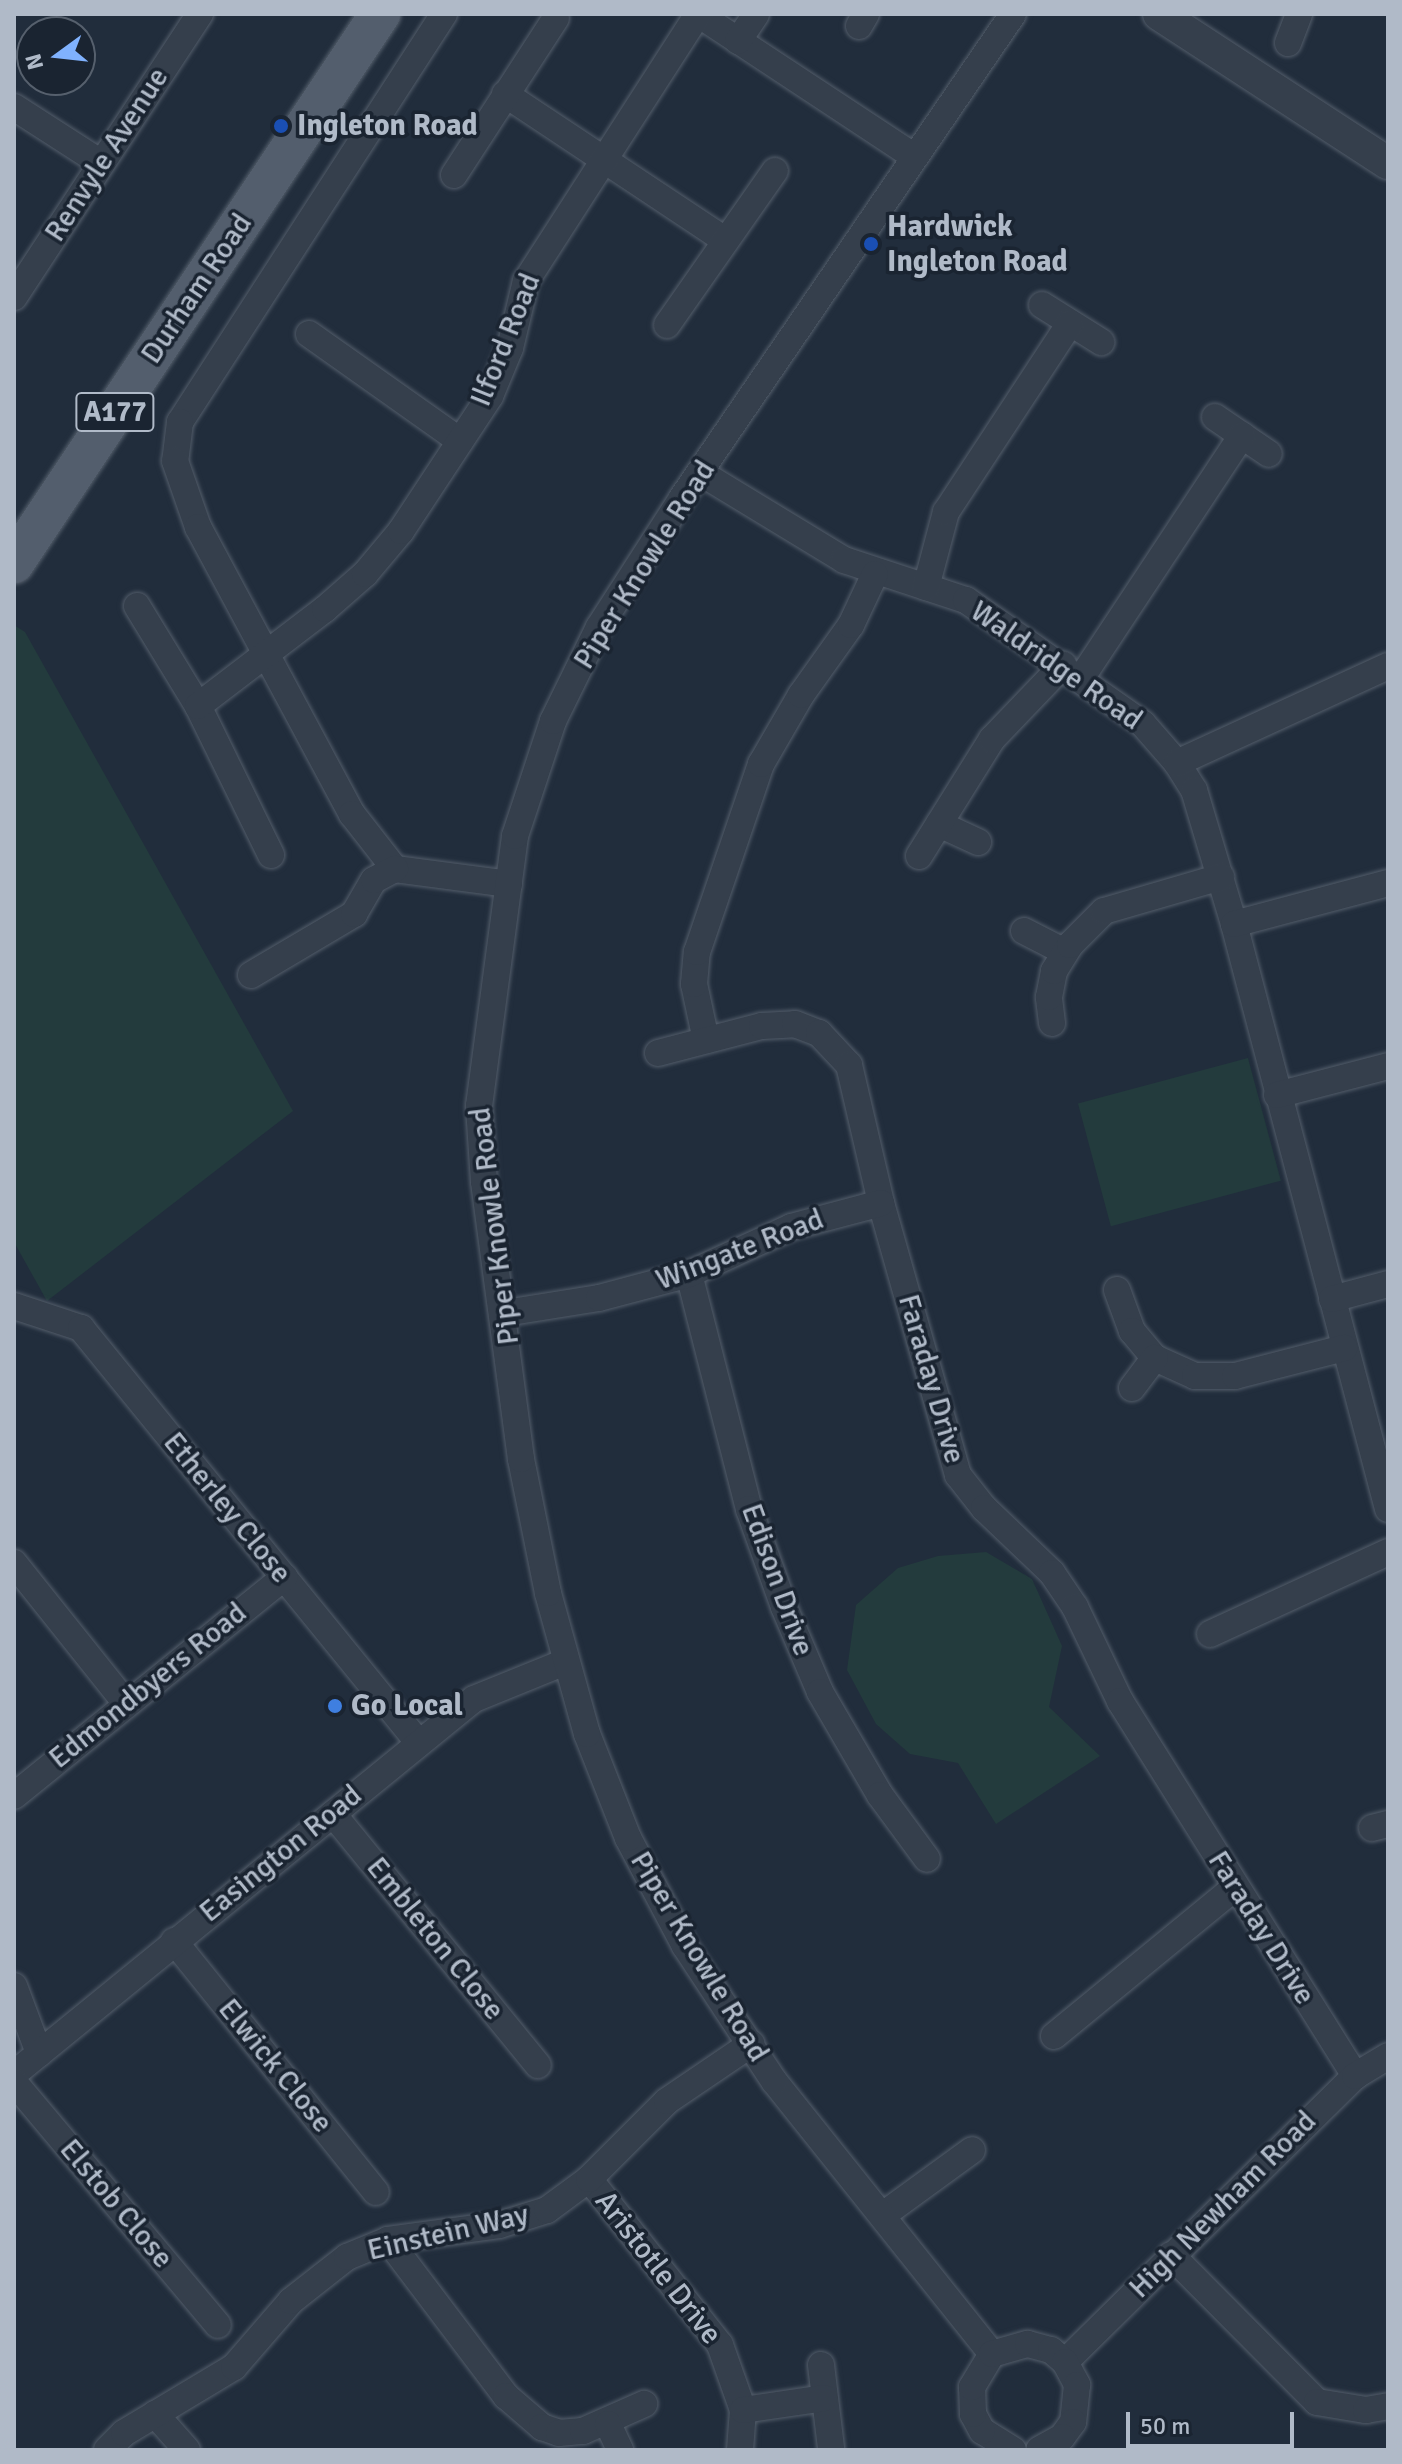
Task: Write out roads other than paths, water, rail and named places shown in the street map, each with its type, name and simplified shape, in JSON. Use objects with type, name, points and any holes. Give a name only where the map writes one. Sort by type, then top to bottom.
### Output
[{"type":"main road","name":"Durham Road","points":[[14,563],[380,14]]},
{"type":"street","name":"Renvyle Avenue","points":[[14,297],[200,14]]},
{"type":"street","points":[[395,869],[352,814],[198,527],[175,461],[180,422],[444,14]]},
{"type":"street","points":[[698,14],[913,156]]},
{"type":"street","name":"Ilford Road","points":[[266,654],[365,574],[401,531],[490,396],[510,348],[526,281],[698,14]]},
{"type":"street","points":[[738,41],[756,14]]},
{"type":"street","name":"Piper Knowle Road","points":[[992,2354],[774,2081],[685,1946],[628,1838],[587,1734],[565,1662],[521,1459],[505,1313],[484,1182],[479,1106],[515,836],[553,721],[599,627],[913,156],[1013,14]]},
{"type":"street","points":[[1159,14],[1388,163]]},
{"type":"street","points":[[1288,43],[1299,14]]},
{"type":"street","points":[[454,175],[556,18]]},
{"type":"street","points":[[505,94],[726,241]]},
{"type":"street","points":[[14,107],[101,163]]},
{"type":"street","points":[[667,325],[775,171]]},
{"type":"street","points":[[1042,305],[1101,342]]},
{"type":"street","points":[[926,587],[946,512],[1070,323]]},
{"type":"street","name":"Ilford Road","points":[[309,334],[460,441]]},
{"type":"street","points":[[1215,417],[1269,454]]},
{"type":"street","points":[[919,856],[992,739],[1073,671],[1242,435]]},
{"type":"street","name":"Waldridge Road","points":[[701,473],[729,495],[875,574],[966,600],[1073,671],[1143,724],[1177,763],[1194,790],[1221,877],[1388,1509]]},
{"type":"street","points":[[706,1040],[694,984],[697,952],[761,764],[801,695],[851,625],[875,574]]},
{"type":"street","points":[[137,606],[198,706],[271,855]]},
{"type":"street","points":[[198,706],[266,654]]},
{"type":"street","points":[[1177,763],[1388,666]]},
{"type":"street","points":[[939,824],[978,842]]},
{"type":"street","points":[[251,975],[354,914],[374,880],[395,869],[509,884]]},
{"type":"street","points":[[1052,1023],[1049,997],[1065,952],[1104,911],[1221,877]]},
{"type":"street","points":[[1234,924],[1388,883]]},
{"type":"street","points":[[1024,931],[1065,952]]},
{"type":"street","name":"Faraday Drive","points":[[658,1053],[706,1040],[795,1024],[819,1033],[849,1065],[881,1203],[958,1475],[1059,1585],[1120,1701],[1234,1888],[1355,2076]]},
{"type":"street","points":[[1277,1095],[1388,1066]]},
{"type":"street","name":"Wingate Road","points":[[505,1313],[599,1298],[689,1274],[791,1227],[881,1203]]},
{"type":"street","name":"Edison Drive","points":[[689,1274],[749,1509],[784,1607],[820,1692],[880,1795],[927,1859]]},
{"type":"street","points":[[1332,1299],[1388,1284]]},
{"type":"street","points":[[1117,1290],[1132,1331],[1155,1358],[1195,1376],[1235,1376],[1344,1348]]},
{"type":"street","name":"Etherley Close","points":[[14,1306],[81,1328],[418,1742]]},
{"type":"street","points":[[1132,1388],[1155,1358]]},
{"type":"street","points":[[1210,1634],[1388,1552]]},
{"type":"street","name":"Edmondbyers Road","points":[[14,1796],[125,1702],[284,1577]]},
{"type":"street","points":[[19,1580],[125,1702]]},
{"type":"street","name":"Easington Road","points":[[14,2074],[474,1699],[565,1662]]},
{"type":"street","name":"Embleton Close","points":[[333,1814],[538,2065]]},
{"type":"street","points":[[1054,2036],[1234,1888]]},
{"type":"street","name":"Elwick Close","points":[[174,1941],[376,2192]]},
{"type":"street","points":[[14,1986],[39,2053]]},
{"type":"street","name":"Einstein Way","points":[[107,2450],[124,2433],[234,2367],[291,2301],[347,2257],[388,2240],[499,2225],[547,2210],[589,2179],[667,2101],[751,2044]]},
{"type":"street","name":"High Newham Road","points":[[1065,2362],[1355,2076],[1388,2056]]},
{"type":"street","name":"Elstob Close","points":[[14,2082],[218,2325]]},
{"type":"street","points":[[883,2215],[972,2150]]},
{"type":"street","name":"Aristotle Drive","points":[[589,2179],[720,2345],[743,2410],[740,2450]]},
{"type":"street","points":[[388,2240],[522,2413],[559,2433],[608,2424],[644,2404]]},
{"type":"street","points":[[1171,2255],[1317,2402],[1366,2410],[1388,2406]]},
{"type":"street","points":[[1013,2450],[977,2440],[972,2387],[992,2354],[1028,2344],[1051,2350],[1065,2362],[1077,2385],[1078,2404],[1073,2422],[1050,2448]]},
{"type":"street","points":[[821,2365],[831,2448]]},
{"type":"street","points":[[743,2410],[824,2398]]},
{"type":"street","points":[[155,2414],[187,2450]]},
{"type":"street","points":[[608,2424],[620,2450]]},
{"type":"place","name":"Ingleton Road","points":[[281,126]]},
{"type":"place","name":"Hardwick Ingleton Road","points":[[871,244]]},
{"type":"place","name":"Go Local","points":[[335,1706]]}]
